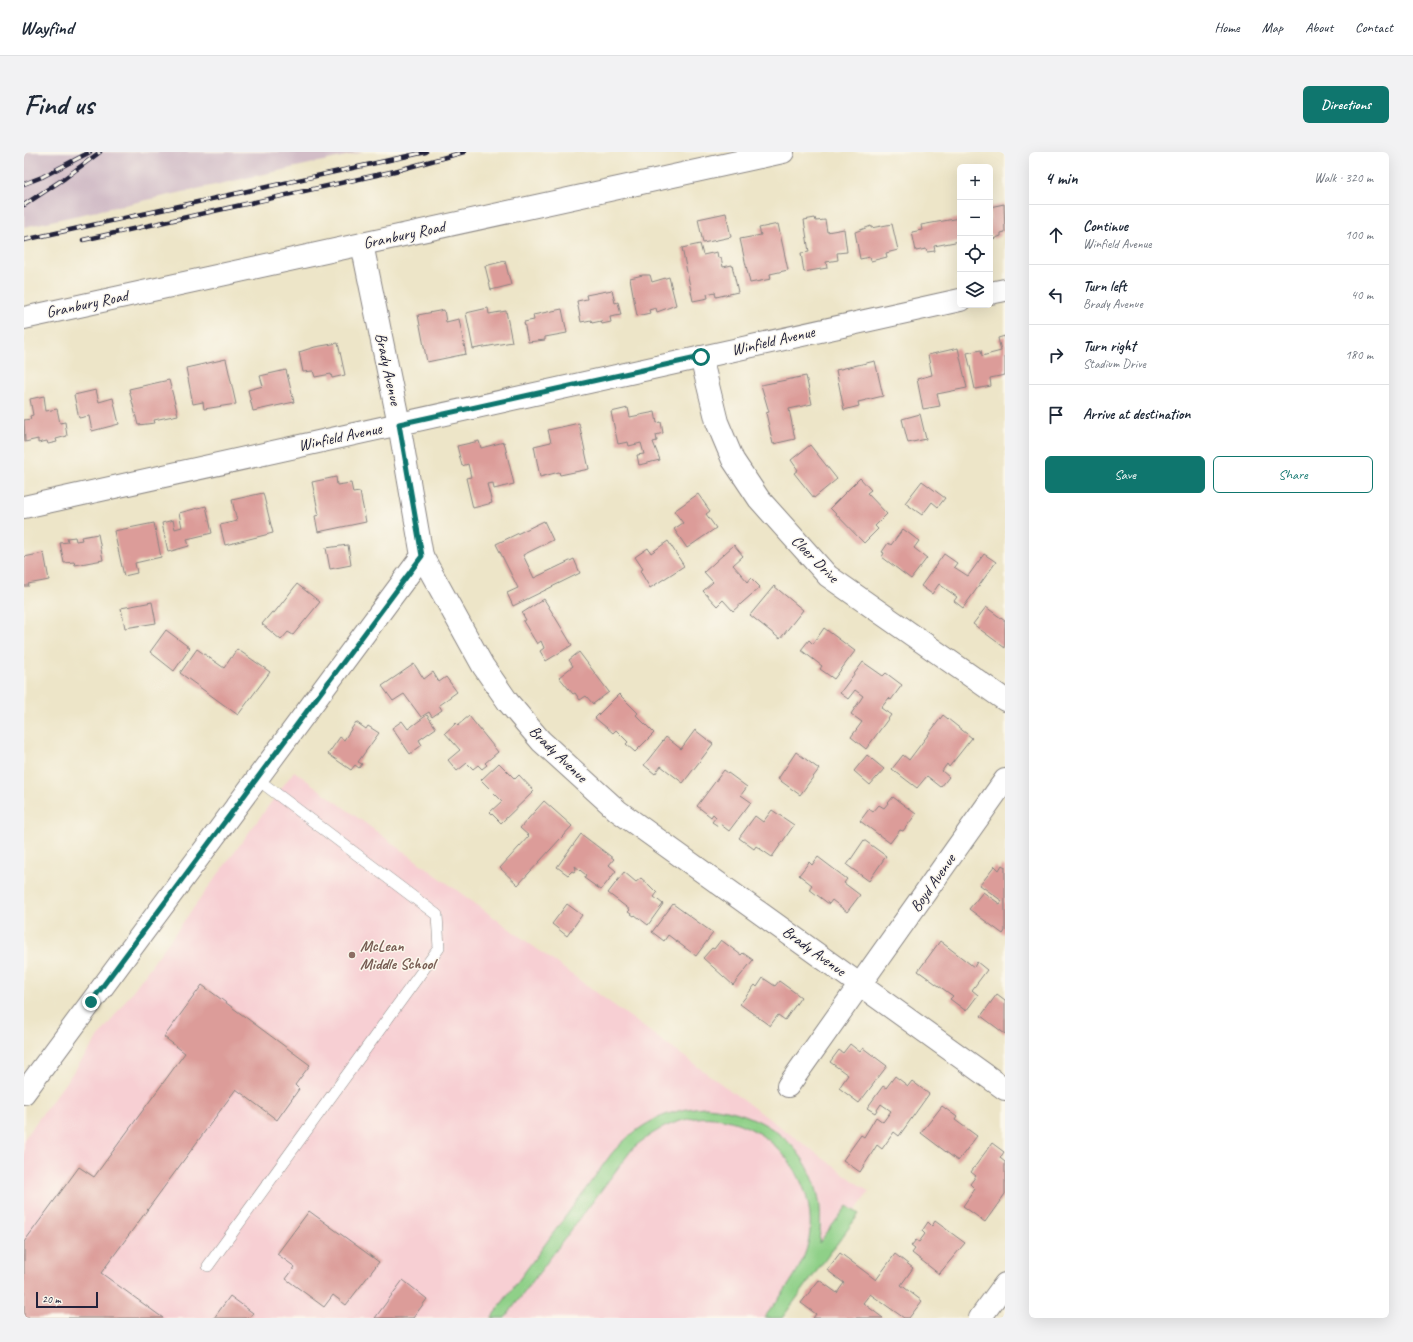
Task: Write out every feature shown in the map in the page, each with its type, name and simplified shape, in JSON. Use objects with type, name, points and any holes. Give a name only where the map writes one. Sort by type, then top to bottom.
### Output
[{"type":"street","name":"Granbury Road","points":[[24,318],[783,152]]},
{"type":"street","name":"Brady Avenue","points":[[362,244],[399,424],[422,556],[483,666],[508,702],[541,741],[618,811],[1005,1089]]},
{"type":"street","points":[[993,292],[1005,290]]},
{"type":"street","name":"Winfield Avenue","points":[[24,507],[957,301]]},
{"type":"street","name":"Cloer Drive","points":[[701,357],[717,422],[733,460],[764,505],[828,576],[1005,700]]},
{"type":"street","points":[[24,1093],[422,556]]},
{"type":"street","name":"Boyd Avenue","points":[[788,1086],[1005,780]]},
{"type":"street","points":[[980,1318],[1005,1284]]},
{"type":"lane","points":[[208,1266],[439,948],[437,915],[257,779]]},
{"type":"shaded area","points":[[24,152],[364,152],[24,227]]},
{"type":"shaded area","name":"McLean Middle School","points":[[294,771],[869,1192],[778,1318],[24,1318],[24,1139]]},
{"type":"green space","points":[[706,1107],[727,1110],[747,1116],[782,1136],[796,1150],[807,1167],[815,1186],[820,1207],[819,1243],[847,1206],[859,1214],[782,1318],[764,1318],[785,1291],[797,1271],[806,1250],[809,1239],[810,1214],[804,1190],[794,1168],[779,1149],[760,1134],[738,1123],[714,1118],[689,1119],[673,1123],[652,1134],[633,1148],[505,1318],[491,1318],[612,1153],[622,1143],[643,1126],[654,1120],[679,1111]]},
{"type":"building","points":[[1004,204],[1005,232],[1001,233],[1001,236],[993,239],[993,236],[993,206]]},
{"type":"building","points":[[726,213],[731,237],[703,243],[698,219]]},
{"type":"building","points":[[815,218],[816,221],[825,220],[827,232],[844,229],[847,252],[837,253],[838,260],[826,262],[827,268],[804,272],[801,253],[809,252],[804,220]]},
{"type":"building","points":[[957,219],[957,242],[934,246],[935,251],[927,252],[926,249],[916,251],[912,232],[922,230],[921,225]]},
{"type":"building","points":[[778,224],[788,270],[770,274],[771,279],[750,283],[740,239],[761,235],[759,228]]},
{"type":"building","points":[[892,224],[898,250],[886,253],[887,257],[871,261],[870,257],[860,259],[855,232],[871,226],[871,228]]},
{"type":"building","points":[[700,244],[703,255],[717,252],[718,258],[721,257],[723,267],[732,265],[738,292],[716,297],[715,292],[707,294],[708,298],[693,301],[682,248]]},
{"type":"building","points":[[505,261],[511,285],[491,290],[485,266]]},
{"type":"building","points":[[650,275],[652,282],[669,277],[676,305],[657,312],[656,308],[649,310],[650,313],[637,316],[630,278]]},
{"type":"building","points":[[612,290],[615,303],[618,302],[621,315],[610,317],[611,322],[602,324],[601,321],[592,323],[591,320],[581,322],[577,301],[587,299],[586,295]]},
{"type":"building","points":[[488,308],[489,314],[506,311],[512,342],[473,349],[466,313]]},
{"type":"building","points":[[562,309],[567,333],[545,337],[545,340],[528,342],[524,322],[534,320],[533,315]]},
{"type":"building","points":[[444,310],[446,322],[459,319],[466,354],[427,362],[418,315]]},
{"type":"building","points":[[1005,336],[1005,375],[990,378],[991,386],[975,389],[967,353],[981,350],[982,356],[1001,351],[998,338]]},
{"type":"building","points":[[338,343],[345,375],[332,378],[331,374],[315,377],[313,371],[303,372],[299,352],[315,347]]},
{"type":"building","points":[[958,348],[967,388],[937,394],[940,406],[923,409],[917,379],[932,375],[928,355]]},
{"type":"building","points":[[226,359],[236,404],[204,409],[203,402],[193,404],[186,368]]},
{"type":"building","points":[[875,361],[883,396],[858,402],[859,406],[844,410],[836,370]]},
{"type":"building","points":[[286,370],[294,402],[253,411],[248,390],[263,386],[260,376]]},
{"type":"building","points":[[806,376],[812,404],[789,409],[795,439],[773,444],[766,413],[769,412],[761,385]]},
{"type":"building","points":[[169,380],[178,415],[154,420],[155,423],[138,425],[129,389]]},
{"type":"building","points":[[96,390],[99,402],[113,398],[119,424],[92,431],[89,416],[79,418],[74,395]]},
{"type":"building","points":[[44,396],[46,411],[57,409],[60,423],[65,422],[67,436],[56,439],[57,442],[48,444],[47,441],[38,443],[38,439],[25,442],[24,420],[31,419],[30,416],[33,415],[30,399]]},
{"type":"building","points":[[628,408],[630,417],[655,412],[657,423],[661,422],[663,433],[656,435],[657,441],[653,442],[660,460],[639,465],[637,455],[644,454],[641,443],[629,446],[628,442],[618,444],[611,412]]},
{"type":"building","points":[[920,414],[926,439],[908,443],[902,419]]},
{"type":"building","points":[[579,423],[589,469],[560,475],[559,472],[540,477],[534,446],[551,442],[548,430]]},
{"type":"building","points":[[479,441],[481,448],[504,442],[514,484],[494,489],[493,483],[487,484],[492,503],[473,508],[466,478],[471,477],[468,464],[462,466],[457,446]]},
{"type":"building","points":[[810,445],[837,479],[814,498],[794,473],[798,470],[791,460]]},
{"type":"building","points":[[336,477],[337,485],[351,483],[353,493],[360,492],[366,522],[318,532],[315,516],[319,515],[312,482]]},
{"type":"building","points":[[860,478],[871,490],[867,493],[887,514],[875,526],[878,529],[864,543],[830,508]]},
{"type":"building","points":[[922,481],[945,498],[938,507],[932,502],[922,515],[905,503]]},
{"type":"building","points":[[263,493],[273,533],[225,545],[220,525],[237,521],[232,500]]},
{"type":"building","points":[[698,494],[710,511],[706,514],[716,528],[687,548],[674,529],[683,523],[674,511]]},
{"type":"building","points":[[206,506],[212,533],[187,539],[189,546],[168,552],[162,523],[173,520],[175,529],[182,527],[179,513]]},
{"type":"building","points":[[544,521],[553,540],[523,555],[534,578],[574,559],[580,573],[513,606],[507,593],[518,588],[496,544]]},
{"type":"building","points":[[154,523],[161,557],[135,563],[137,573],[124,576],[114,531]]},
{"type":"building","points":[[903,529],[919,541],[914,548],[927,558],[911,579],[882,557],[884,553],[882,552],[888,543],[891,545]]},
{"type":"building","points":[[98,534],[103,560],[75,565],[74,562],[64,563],[60,543],[68,542],[67,538],[75,537],[76,541],[82,540],[81,537]]},
{"type":"building","points":[[668,541],[684,566],[650,588],[640,571],[643,569],[635,557],[648,548],[651,553]]},
{"type":"building","points":[[348,545],[351,565],[330,569],[326,548]]},
{"type":"building","points":[[734,545],[743,556],[733,565],[748,582],[751,578],[760,587],[733,611],[723,600],[717,606],[703,591],[713,582],[704,572]]},
{"type":"building","points":[[44,553],[49,580],[24,586],[24,557]]},
{"type":"building","points":[[944,554],[957,563],[954,567],[968,576],[984,554],[996,562],[963,608],[954,601],[957,597],[939,584],[932,594],[921,586]]},
{"type":"building","points":[[297,584],[320,602],[293,635],[288,632],[281,640],[262,624],[272,612],[274,613]]},
{"type":"building","points":[[774,586],[803,610],[780,639],[750,615]]},
{"type":"building","points":[[544,599],[572,645],[546,661],[540,651],[544,648],[541,641],[537,644],[523,621],[526,620],[522,613]]},
{"type":"building","points":[[152,602],[156,623],[125,628],[121,608]]},
{"type":"building","points":[[986,607],[1005,621],[1005,648],[973,624]]},
{"type":"building","points":[[824,628],[855,651],[834,679],[820,669],[822,666],[801,650],[809,640],[813,644]]},
{"type":"building","points":[[166,630],[190,648],[174,671],[150,652]]},
{"type":"building","points":[[197,649],[224,668],[237,649],[270,672],[238,715],[180,673]]},
{"type":"building","points":[[579,652],[609,692],[593,704],[586,696],[580,700],[559,677],[573,666],[569,660]]},
{"type":"building","points":[[863,662],[883,676],[886,673],[902,685],[891,700],[889,698],[881,708],[891,715],[866,749],[851,737],[862,722],[851,714],[863,696],[855,690],[848,699],[840,693]]},
{"type":"building","points":[[414,664],[424,679],[433,672],[439,682],[446,677],[457,692],[439,705],[442,710],[432,717],[429,712],[421,717],[404,694],[393,701],[382,686]]},
{"type":"building","points":[[619,694],[638,713],[636,715],[654,733],[635,752],[626,744],[628,742],[616,730],[613,733],[595,718]]},
{"type":"building","points":[[427,715],[436,728],[419,740],[422,745],[410,754],[392,728],[402,721],[408,729]]},
{"type":"building","points":[[943,715],[972,738],[949,767],[947,764],[942,771],[949,777],[941,787],[927,776],[917,788],[892,769],[903,755],[909,760]]},
{"type":"building","points":[[469,716],[498,752],[485,763],[487,765],[482,769],[478,765],[473,769],[467,763],[457,771],[448,760],[460,750],[445,733],[456,723],[458,725]]},
{"type":"building","points":[[356,722],[366,729],[368,726],[379,733],[358,762],[362,764],[359,768],[355,765],[351,770],[328,754],[340,737],[344,740]]},
{"type":"building","points":[[695,730],[713,744],[683,783],[661,766],[655,774],[644,765],[666,737],[681,749]]},
{"type":"building","points":[[796,752],[819,769],[800,795],[778,779]]},
{"type":"building","points":[[867,755],[884,769],[870,785],[854,771]]},
{"type":"building","points":[[499,763],[515,779],[519,775],[534,791],[501,823],[490,812],[502,801],[481,780]]},
{"type":"building","points":[[724,770],[747,787],[741,795],[751,802],[729,831],[720,824],[718,826],[712,822],[716,817],[713,814],[711,817],[697,806]]},
{"type":"building","points":[[893,797],[916,814],[903,831],[900,830],[890,843],[860,821],[869,809],[873,812],[879,805],[884,808]]},
{"type":"building","points":[[544,801],[572,826],[518,885],[500,868],[529,836],[520,828]]},
{"type":"building","points":[[772,810],[794,825],[772,857],[756,846],[754,849],[739,838],[755,816],[763,822]]},
{"type":"building","points":[[581,834],[614,859],[609,865],[616,871],[601,890],[584,878],[586,875],[575,866],[576,869],[574,872],[572,871],[568,875],[557,867]]},
{"type":"building","points":[[864,840],[886,856],[869,881],[847,865]]},
{"type":"building","points":[[818,857],[847,879],[844,883],[860,895],[847,912],[832,900],[829,904],[809,889],[812,885],[799,875],[809,862],[812,865]]},
{"type":"building","points":[[1002,865],[1005,867],[1005,931],[1003,934],[969,909],[983,892],[1000,904],[1002,901],[980,885],[995,866],[999,870]]},
{"type":"building","points":[[624,872],[636,882],[641,878],[657,893],[654,897],[663,904],[648,925],[635,915],[634,916],[628,912],[630,910],[608,893]]},
{"type":"building","points":[[567,904],[582,915],[567,936],[552,924]]},
{"type":"building","points":[[673,904],[713,933],[696,956],[668,935],[664,941],[652,932]]},
{"type":"building","points":[[721,940],[741,955],[743,953],[753,960],[733,985],[703,958],[712,948],[714,949]]},
{"type":"building","points":[[940,941],[974,967],[977,962],[987,970],[972,990],[978,995],[966,1011],[950,999],[953,996],[918,971]]},
{"type":"building","points":[[763,978],[775,986],[779,981],[801,997],[785,1020],[778,1015],[770,1026],[740,1004],[755,985],[757,987]]},
{"type":"building","points":[[202,985],[310,1065],[295,1085],[299,1089],[277,1120],[236,1089],[101,1273],[163,1318],[24,1318],[24,1242],[79,1167],[94,1177],[185,1053],[164,1037]]},
{"type":"building","points":[[997,994],[1005,1000],[1005,1034],[981,1016]]},
{"type":"building","points":[[850,1044],[860,1052],[863,1048],[887,1066],[859,1103],[839,1088],[848,1075],[830,1062],[839,1050],[843,1053]]},
{"type":"building","points":[[895,1076],[908,1086],[912,1081],[929,1094],[899,1136],[894,1132],[882,1149],[877,1145],[860,1172],[843,1160],[861,1135],[864,1137],[876,1117],[883,1122],[891,1111],[881,1104],[875,1113],[867,1108],[883,1086],[886,1088]]},
{"type":"building","points":[[942,1106],[957,1117],[955,1120],[977,1136],[958,1161],[921,1133]]},
{"type":"building","points":[[992,1143],[1004,1152],[1000,1158],[1005,1162],[1005,1194],[985,1222],[963,1206],[975,1189],[970,1184],[976,1176],[971,1172]]},
{"type":"building","points":[[309,1211],[379,1262],[346,1305],[333,1295],[324,1307],[286,1279],[295,1267],[277,1254]]},
{"type":"building","points":[[935,1221],[965,1243],[939,1274],[912,1253],[915,1249],[911,1246],[916,1240],[919,1242],[925,1234],[922,1231],[928,1222],[932,1226]]},
{"type":"building","points":[[840,1253],[876,1280],[895,1254],[913,1268],[901,1285],[922,1301],[909,1318],[904,1318],[870,1294],[863,1303],[883,1318],[813,1318],[816,1314],[801,1303],[819,1280],[837,1293],[844,1283],[827,1270]]},
{"type":"building","points":[[403,1280],[427,1299],[413,1318],[375,1318]]},
{"type":"building","points":[[230,1296],[253,1313],[249,1318],[214,1318]]},
{"type":"railway","points":[[24,184],[42,177],[90,152]]},
{"type":"railway","points":[[24,205],[65,178],[100,152]]},
{"type":"railway","points":[[24,240],[426,152]]},
{"type":"railway","points":[[83,240],[395,171],[464,152]]},
{"type":"place","name":"McLean Middle School","points":[[352,955]]},
{"type":"route","points":[[91,1002],[422,556],[399,424],[701,357]]}]
